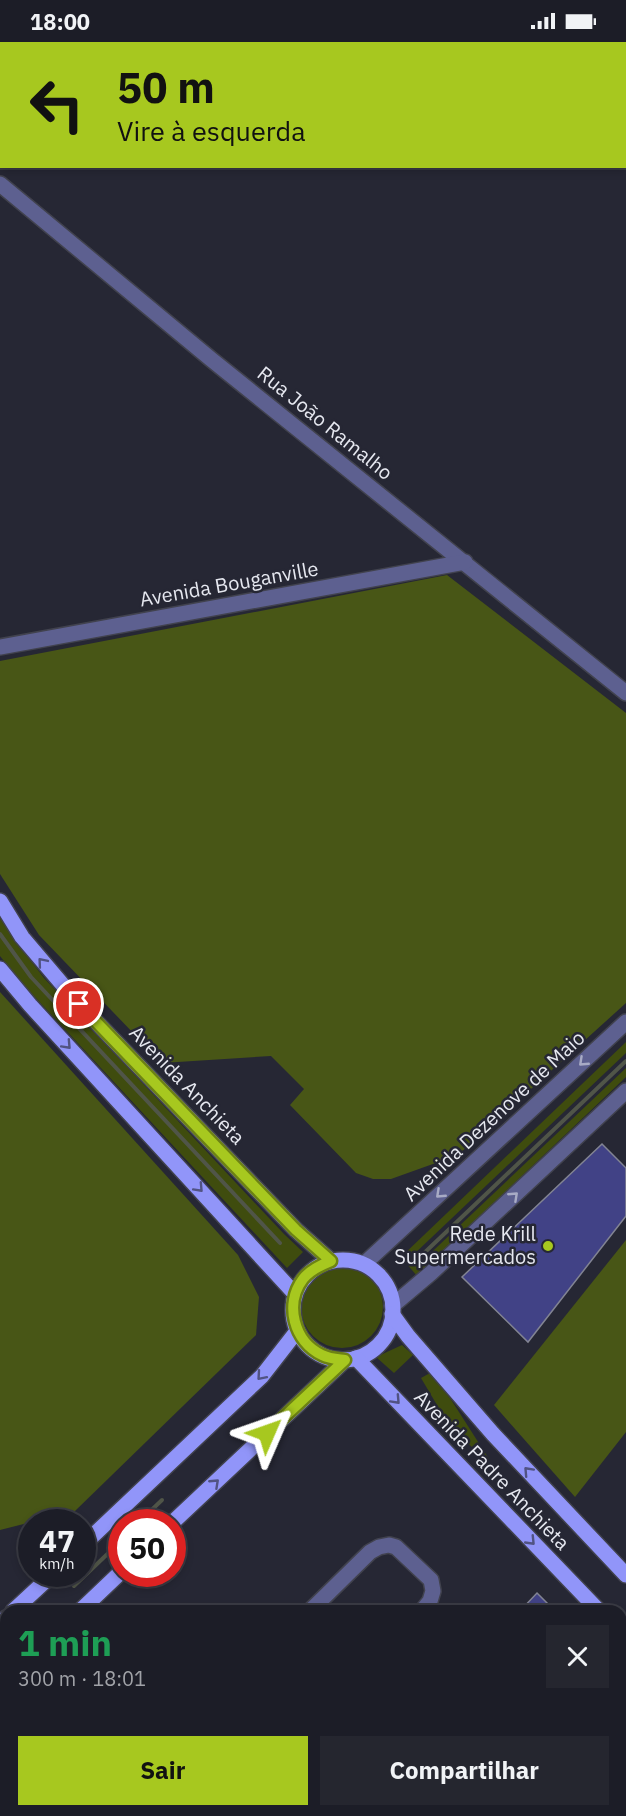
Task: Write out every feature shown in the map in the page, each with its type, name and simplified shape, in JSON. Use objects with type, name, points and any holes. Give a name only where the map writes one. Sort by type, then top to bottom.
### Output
[{"type":"main road","name":"Avenida Anchieta","points":[[0,901],[22,937],[79,1004],[296,1230],[331,1261]]},
{"type":"main road","points":[[0,969],[30,1005],[296,1294]]},
{"type":"main road","points":[[348,1260],[364,1264],[384,1281],[390,1293],[392,1310],[389,1329],[381,1342],[370,1352],[351,1359],[334,1359],[322,1355],[312,1349],[297,1331],[293,1312],[296,1294],[303,1279],[316,1268],[331,1261],[348,1260]]},
{"type":"main road","name":"Avenida Padre Anchieta","points":[[392,1310],[408,1336],[493,1434],[626,1575]]},
{"type":"main road","points":[[96,1533],[262,1376],[297,1331]]},
{"type":"main road","points":[[186,1510],[351,1359]]},
{"type":"main road","name":"Avenida Padre Anchieta","points":[[351,1359],[593,1605]]},
{"type":"main road","points":[[86,1605],[108,1584]]},
{"type":"main road","points":[[19,1605],[39,1587]]},
{"type":"street","name":"Rua João Ramalho","points":[[0,184],[199,349],[626,693]]},
{"type":"street","name":"Avenida Bouganville","points":[[0,647],[465,562]]},
{"type":"street","name":"Avenida Dezenove de Maio","points":[[364,1264],[626,1023]]},
{"type":"street","points":[[392,1310],[626,1090]]},
{"type":"street","points":[[316,1605],[370,1552],[389,1545],[396,1547],[431,1580],[433,1591],[426,1605]]},
{"type":"green space","points":[[447,575],[626,713],[626,1003],[458,1155],[391,1179],[373,1179],[356,1173],[290,1105],[304,1089],[271,1056],[162,1063],[39,935],[0,874],[0,661]]},
{"type":"green space","points":[[0,917],[44,978],[303,1252],[287,1268],[19,980],[0,956]]},
{"type":"green space","points":[[0,992],[238,1255],[259,1297],[256,1335],[77,1509],[18,1509],[18,1525],[0,1530]]},
{"type":"green space","points":[[626,1042],[626,1053],[411,1257],[417,1266],[626,1068],[626,1077],[417,1276],[401,1257]]},
{"type":"green space","points":[[626,1240],[626,1432],[575,1497],[494,1405]]},
{"type":"green space","points":[[342,1266],[358,1270],[371,1278],[379,1291],[383,1307],[379,1323],[371,1336],[358,1344],[342,1348],[326,1344],[313,1336],[305,1323],[301,1307],[305,1291],[313,1278],[326,1270]]},
{"type":"green space","points":[[402,1345],[413,1355],[394,1373],[376,1357]]},
{"type":"green space","points":[[430,1373],[450,1398],[489,1459],[485,1459],[450,1427],[421,1378]]},
{"type":"building","name":"Rede Krill Supermercados","points":[[602,1144],[626,1168],[626,1216],[528,1342],[462,1277]]},
{"type":"building","points":[[537,1593],[549,1605],[526,1605]]},
{"type":"waterway","points":[[0,934],[31,977],[280,1243]]},
{"type":"waterway","points":[[421,1256],[626,1061]]},
{"type":"waterway","points":[[153,1509],[162,1500]]},
{"type":"waterway","points":[[96,1565],[108,1553]]},
{"type":"place","name":"Rede Krill Supermercados","points":[[548,1246]]},
{"type":"route","points":[[79,1004],[296,1230],[331,1261],[316,1268],[303,1279],[293,1306],[294,1319],[297,1331],[312,1349],[334,1359],[345,1360],[267,1433]]}]
